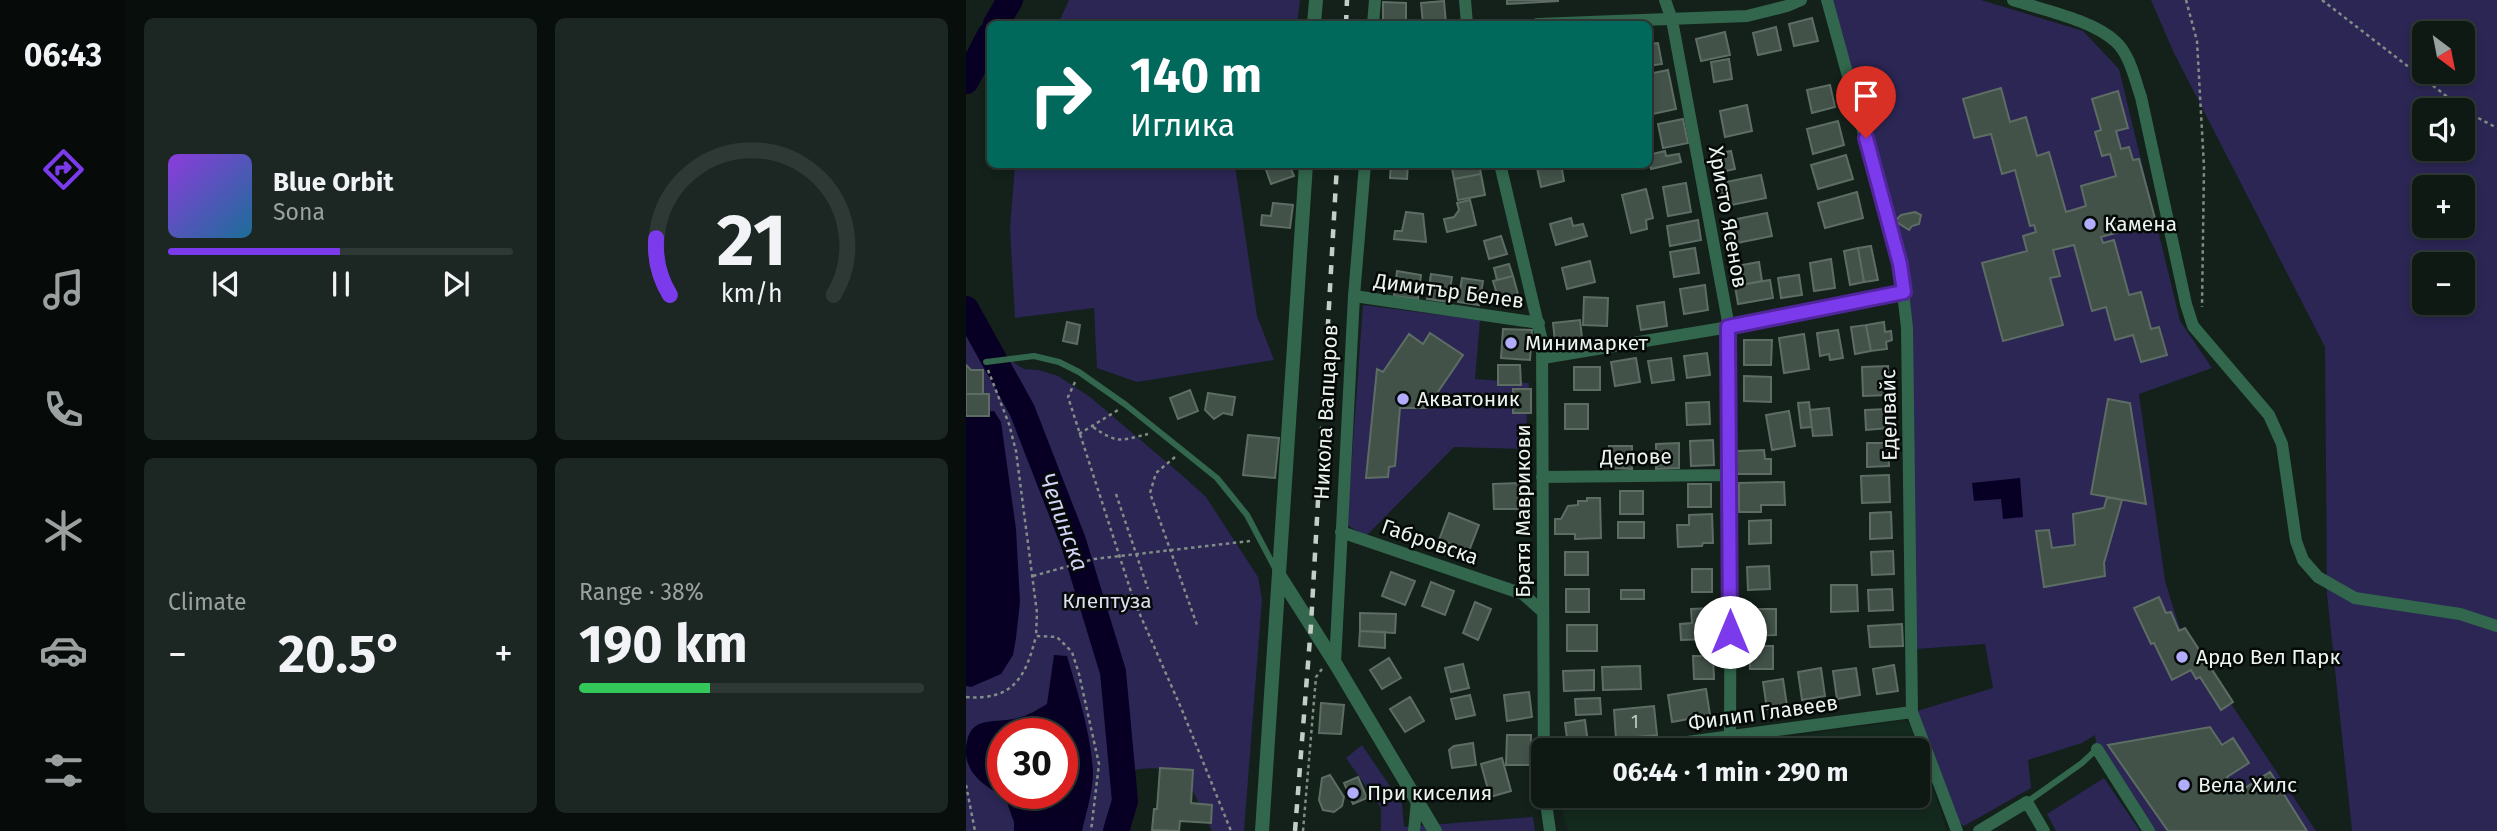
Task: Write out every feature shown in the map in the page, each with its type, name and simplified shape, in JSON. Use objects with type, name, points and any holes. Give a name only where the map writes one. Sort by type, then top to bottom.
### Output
[{"type":"street","points":[[1314,21],[1316,0]]},
{"type":"street","points":[[1373,21],[1375,0]]},
{"type":"street","points":[[1465,0],[1467,21]]},
{"type":"street","name":"Христо Ясенов","points":[[1665,0],[1672,20],[1728,327],[1731,475],[1730,737]]},
{"type":"street","points":[[1638,21],[1746,16],[1801,0]]},
{"type":"street","name":"Еделвайс","points":[[1827,0],[1900,264],[1907,328],[1912,712],[1957,831]]},
{"type":"street","points":[[2013,0],[2101,31],[2118,43],[2141,97],[2193,326],[2269,415],[2282,444],[2288,475],[2290,514],[2303,560],[2318,577],[2355,598],[2460,614],[2497,626]]},
{"type":"street","points":[[1262,831],[1306,168]]},
{"type":"street","name":"Никола Вапцаров","points":[[1335,663],[1354,296],[1364,168]]},
{"type":"street","name":"Братя Маврикови","points":[[1501,168],[1539,323],[1543,358],[1543,738]]},
{"type":"street","points":[[1543,358],[1728,327],[1904,292]]},
{"type":"street","name":"Димитър Белев","points":[[1354,296],[1539,323]]},
{"type":"street","name":"Делове","points":[[1542,477],[1731,475]]},
{"type":"street","name":"Габровска","points":[[1341,532],[1523,594],[1542,611]]},
{"type":"street","points":[[1279,575],[1435,831]]},
{"type":"street","name":"Филип Главеев","points":[[1722,738],[1912,712]]},
{"type":"street","points":[[2096,749],[2149,831]]},
{"type":"street","points":[[1415,831],[1417,802]]},
{"type":"street","points":[[1979,831],[2027,802],[2044,831]]},
{"type":"street","points":[[1547,808],[1550,831]]},
{"type":"lane","points":[[987,361],[1034,356],[1059,362],[1079,372],[1126,405],[1217,478],[1247,515],[1279,575]]},
{"type":"lane","points":[[2027,802],[2082,763],[2096,749]]},
{"type":"path","points":[[2186,0],[2197,41],[2204,167],[2204,316]]},
{"type":"path","points":[[2322,0],[2467,112],[2497,128]]},
{"type":"path","points":[[966,697],[978,698],[1001,692],[1017,683],[1028,665],[1037,613],[1016,451],[987,361]]},
{"type":"path","points":[[1079,372],[1068,397],[1118,555],[1142,622],[1182,710],[1231,831]]},
{"type":"path","points":[[1079,434],[1126,405]]},
{"type":"path","points":[[1093,427],[1111,439],[1118,440],[1158,432]]},
{"type":"path","points":[[1183,451],[1156,472],[1150,493],[1197,625]]},
{"type":"path","points":[[1116,494],[1148,589]]},
{"type":"path","points":[[1033,576],[1118,555],[1261,539]]},
{"type":"path","points":[[1035,636],[1057,637],[1072,652],[1079,674],[1099,764],[1091,831]]},
{"type":"path","points":[[1303,831],[1316,677],[1321,670],[1335,663]]},
{"type":"path","points":[[966,785],[975,831]]},
{"type":"shaded area","name":"Клептуза","points":[[994,411],[1001,422],[1016,529],[1020,602],[1013,655],[1001,674],[971,687],[966,686],[966,413]]},
{"type":"shaded area","points":[[2020,478],[2023,517],[2003,519],[2001,499],[1974,501],[1972,483]]},
{"type":"shaded area","points":[[1054,655],[1067,656],[1092,757],[1092,787],[1082,831],[1014,831],[1009,809],[1078,809],[1078,718],[1017,718],[1047,704]]},
{"type":"shaded area","points":[[1904,720],[1912,726],[1916,738],[1784,738]]},
{"type":"shaded area","points":[[987,722],[987,786],[975,775],[966,755],[970,732]]},
{"type":"shaded area","points":[[1930,780],[1947,831],[1568,831],[1561,808],[1930,808]]},
{"type":"green space","points":[[1069,0],[1300,0],[1297,21],[1059,21]]},
{"type":"green space","points":[[1832,0],[1981,0],[2083,31],[2119,69],[2180,321],[2212,368],[2139,394],[2165,581],[2179,626],[2316,831],[2149,831],[2097,749],[2095,735],[2082,743],[2028,760],[2031,788],[1964,826],[1954,820],[1930,749],[1930,738],[1926,738],[1917,711],[1993,688],[1985,644],[1916,649],[1906,271]]},
{"type":"green space","points":[[2151,0],[2497,0],[2497,831],[2352,831],[2327,594],[2325,347],[2174,53]]},
{"type":"green space","points":[[1015,168],[1235,168],[1257,316],[1274,360],[1137,382],[1097,368],[1094,308],[1015,318],[1010,228]]},
{"type":"green space","points":[[1363,305],[1480,320],[1475,379],[1529,383],[1525,449],[1454,447],[1366,536],[1347,525]]},
{"type":"green space","name":"Клептуза","points":[[966,333],[1024,369],[1058,376],[1090,397],[1206,497],[1258,577],[1262,599],[1244,831],[1212,831],[1184,772],[1156,768],[1113,775],[1113,805],[1105,831],[966,831]]},
{"type":"green space","points":[[1362,745],[1402,804],[1404,827],[1533,817],[1535,831],[1381,831],[1381,808],[1346,758]]},
{"type":"green space","points":[[2104,778],[2140,831],[2056,831],[2047,814]]},
{"type":"building","points":[[1507,0],[1558,0],[1558,1],[1507,4]]},
{"type":"building","points":[[1444,1],[1446,21],[1423,21],[1421,3]]},
{"type":"building","points":[[1383,2],[1406,3],[1406,21],[1383,21]]},
{"type":"building","points":[[1812,18],[1818,41],[1794,46],[1789,24]]},
{"type":"building","points":[[1776,27],[1781,50],[1758,55],[1753,33]]},
{"type":"building","points":[[1725,32],[1730,55],[1701,61],[1696,39]]},
{"type":"building","points":[[1658,43],[1662,64],[1652,65],[1652,44]]},
{"type":"building","points":[[1729,59],[1732,79],[1714,82],[1711,62]]},
{"type":"building","points":[[1668,70],[1676,109],[1652,114],[1652,73]]},
{"type":"building","points":[[1830,85],[1835,107],[1812,113],[1807,90]]},
{"type":"building","name":"Камена","points":[[2001,88],[2010,122],[2026,117],[2037,156],[2049,152],[2066,212],[2086,206],[2081,186],[2116,176],[2110,154],[2102,156],[2095,132],[2101,130],[2092,99],[2118,91],[2128,128],[2116,131],[2121,149],[2129,147],[2133,160],[2139,159],[2156,222],[2101,237],[2103,243],[2114,240],[2129,295],[2141,292],[2151,329],[2159,327],[2167,355],[2141,362],[2133,335],[2115,340],[2106,307],[2092,311],[2074,245],[2053,250],[2060,276],[2050,278],[2063,325],[2003,341],[1982,263],[2027,251],[2023,236],[2036,232],[2034,225],[2030,226],[2015,170],[2002,174],[1991,134],[1974,138],[1963,99]]},
{"type":"building","points":[[1747,105],[1752,131],[1725,137],[1720,111]]},
{"type":"building","points":[[1683,119],[1688,143],[1663,148],[1658,124]]},
{"type":"building","points":[[1838,121],[1844,145],[1813,154],[1807,129]]},
{"type":"building","points":[[1665,151],[1666,156],[1679,154],[1681,162],[1651,169],[1652,154]]},
{"type":"building","points":[[1731,151],[1735,169],[1716,173],[1712,155]]},
{"type":"building","points":[[1846,155],[1853,179],[1818,189],[1811,165]]},
{"type":"building","points":[[1265,168],[1290,168],[1294,176],[1271,184]]},
{"type":"building","points":[[1391,168],[1408,168],[1407,179],[1390,178]]},
{"type":"building","points":[[1452,168],[1480,168],[1481,174],[1454,179]]},
{"type":"building","points":[[1537,168],[1562,168],[1564,181],[1541,187]]},
{"type":"building","points":[[1481,174],[1485,195],[1458,200],[1454,179]]},
{"type":"building","points":[[1761,175],[1766,198],[1721,207],[1716,184]]},
{"type":"building","points":[[1686,183],[1691,212],[1668,216],[1663,187]]},
{"type":"building","points":[[1646,189],[1653,218],[1646,220],[1647,229],[1631,233],[1622,195]]},
{"type":"building","points":[[1857,192],[1863,218],[1825,228],[1818,203]]},
{"type":"building","points":[[1470,200],[1476,225],[1447,232],[1444,219],[1454,217],[1459,210],[1457,203]]},
{"type":"building","points":[[1273,203],[1293,205],[1290,228],[1261,225],[1262,215],[1271,216]]},
{"type":"building","points":[[1406,212],[1423,214],[1426,242],[1394,239],[1395,231],[1402,231]]},
{"type":"building","points":[[1915,212],[1921,215],[1919,224],[1909,230],[1895,221],[1901,215]]},
{"type":"building","points":[[1767,213],[1772,236],[1727,245],[1722,222]]},
{"type":"building","points":[[1571,218],[1573,226],[1583,224],[1587,236],[1556,245],[1550,224]]},
{"type":"building","points":[[1698,220],[1701,240],[1670,246],[1667,226]]},
{"type":"building","points":[[1501,236],[1507,254],[1489,259],[1484,241]]},
{"type":"building","points":[[1871,246],[1878,280],[1864,282],[1858,248]]},
{"type":"building","points":[[1695,248],[1699,273],[1674,277],[1670,252]]},
{"type":"building","points":[[1858,248],[1864,282],[1850,285],[1844,251]]},
{"type":"building","points":[[1831,259],[1835,288],[1814,291],[1810,263]]},
{"type":"building","points":[[1590,261],[1595,282],[1567,289],[1562,268]]},
{"type":"building","points":[[1759,262],[1762,281],[1735,286],[1731,267]]},
{"type":"building","points":[[1509,264],[1513,276],[1497,280],[1494,268]]},
{"type":"building","points":[[1397,271],[1421,275],[1418,299],[1394,296]]},
{"type":"building","points":[[1431,274],[1452,277],[1448,302],[1427,299]]},
{"type":"building","points":[[1799,275],[1802,295],[1781,298],[1778,278]]},
{"type":"building","points":[[1513,276],[1519,298],[1500,304],[1493,281]]},
{"type":"building","points":[[1462,278],[1483,281],[1479,305],[1458,302]]},
{"type":"building","points":[[1770,280],[1773,298],[1738,304],[1735,286]]},
{"type":"building","points":[[1705,285],[1708,310],[1684,314],[1680,289]]},
{"type":"building","points":[[1584,297],[1608,298],[1607,326],[1583,325]]},
{"type":"building","points":[[1664,302],[1667,326],[1641,330],[1637,306]]},
{"type":"building","points":[[1580,320],[1582,338],[1555,342],[1553,323]]},
{"type":"building","points":[[1067,322],[1080,325],[1077,344],[1063,341]]},
{"type":"building","points":[[1884,322],[1885,332],[1891,331],[1892,340],[1886,342],[1887,349],[1871,351],[1866,325]]},
{"type":"building","points":[[1866,325],[1871,351],[1855,354],[1851,327]]},
{"type":"building","points":[[1503,329],[1532,330],[1530,360],[1501,358]]},
{"type":"building","points":[[1838,330],[1843,358],[1830,360],[1829,354],[1820,356],[1817,333]]},
{"type":"building","name":"Акватоник","points":[[1430,333],[1463,355],[1427,408],[1400,408],[1395,466],[1389,467],[1388,477],[1366,478],[1377,369],[1383,372],[1409,334],[1423,344]]},
{"type":"building","points":[[1804,334],[1809,369],[1784,373],[1779,338]]},
{"type":"building","points":[[1744,340],[1772,340],[1771,365],[1744,365]]},
{"type":"building","points":[[1707,353],[1710,375],[1687,378],[1684,356]]},
{"type":"building","points":[[1636,358],[1640,382],[1615,386],[1611,362]]},
{"type":"building","points":[[1671,358],[1674,380],[1652,383],[1648,361]]},
{"type":"building","points":[[966,365],[971,370],[983,370],[983,394],[966,394]]},
{"type":"building","points":[[1498,365],[1520,365],[1521,385],[1498,385]]},
{"type":"building","points":[[1888,366],[1889,395],[1863,396],[1862,367]]},
{"type":"building","points":[[1574,367],[1600,367],[1600,390],[1574,390]]},
{"type":"building","points":[[1744,376],[1771,377],[1771,402],[1744,401]]},
{"type":"building","points":[[1513,389],[1531,389],[1531,413],[1513,413]]},
{"type":"building","points":[[1190,390],[1198,411],[1178,419],[1170,398]]},
{"type":"building","points":[[1208,393],[1235,397],[1232,415],[1223,413],[1214,419],[1205,410]]},
{"type":"building","points":[[966,394],[989,394],[989,416],[966,416]]},
{"type":"building","points":[[2108,399],[2130,403],[2146,504],[2091,494]]},
{"type":"building","points":[[1709,402],[1710,424],[1687,425],[1686,403]]},
{"type":"building","points":[[1809,402],[1812,427],[1801,428],[1798,403]]},
{"type":"building","points":[[1565,404],[1588,404],[1588,429],[1565,429]]},
{"type":"building","points":[[1829,408],[1832,435],[1813,436],[1810,410]]},
{"type":"building","points":[[1887,409],[1889,428],[1866,430],[1865,410]]},
{"type":"building","points":[[1789,411],[1795,446],[1772,450],[1766,415]]},
{"type":"building","points":[[1248,435],[1279,438],[1275,478],[1243,475]]},
{"type":"building","points":[[1713,440],[1714,465],[1691,466],[1690,441]]},
{"type":"building","points":[[1679,443],[1679,468],[1656,469],[1656,444]]},
{"type":"building","points":[[1867,443],[1888,443],[1889,466],[1867,467]]},
{"type":"building","points":[[1609,446],[1632,446],[1632,469],[1609,468]]},
{"type":"building","points":[[1764,450],[1765,459],[1771,459],[1771,474],[1737,474],[1737,451]]},
{"type":"building","points":[[1889,475],[1890,502],[1862,503],[1861,476]]},
{"type":"building","points":[[1784,482],[1785,505],[1761,505],[1761,512],[1739,512],[1739,483]]},
{"type":"building","points":[[1519,483],[1520,509],[1494,509],[1493,484]]},
{"type":"building","points":[[1688,484],[1711,484],[1711,507],[1688,507]]},
{"type":"building","points":[[1620,491],[1643,491],[1643,514],[1620,514]]},
{"type":"building","points":[[2107,497],[2122,500],[2104,563],[2105,576],[2044,587],[2036,531],[2049,530],[2052,548],[2075,545],[2073,514],[2104,508]]},
{"type":"building","points":[[1587,498],[1600,498],[1601,538],[1575,539],[1575,534],[1555,534],[1555,519],[1561,519],[1568,506],[1578,505],[1578,501],[1587,501]]},
{"type":"building","points":[[1891,512],[1892,538],[1870,539],[1870,513]]},
{"type":"building","points":[[1449,513],[1479,525],[1469,551],[1439,540]]},
{"type":"building","points":[[1712,514],[1713,543],[1678,547],[1677,525],[1689,525],[1689,515]]},
{"type":"building","points":[[1771,520],[1771,543],[1749,544],[1749,521]]},
{"type":"building","points":[[1618,522],[1644,522],[1644,538],[1618,538]]},
{"type":"building","points":[[1893,551],[1894,574],[1872,575],[1871,552]]},
{"type":"building","points":[[1565,552],[1588,552],[1588,575],[1565,575]]},
{"type":"building","points":[[1769,566],[1770,589],[1748,590],[1747,567]]},
{"type":"building","points":[[1692,569],[1712,569],[1712,592],[1692,592]]},
{"type":"building","points":[[1391,572],[1415,581],[1405,605],[1382,596]]},
{"type":"building","points":[[1431,582],[1454,591],[1445,615],[1422,606]]},
{"type":"building","points":[[1831,585],[1857,585],[1858,611],[1831,612]]},
{"type":"building","points":[[1566,589],[1589,589],[1589,612],[1566,612]]},
{"type":"building","points":[[1892,589],[1893,610],[1869,611],[1868,590]]},
{"type":"building","points":[[1621,590],[1644,590],[1644,599],[1621,599]]},
{"type":"building","name":"Ардо Вел Парк","points":[[2159,597],[2166,613],[2171,612],[2179,631],[2185,628],[2233,702],[2221,710],[2200,677],[2196,679],[2191,670],[2172,680],[2154,643],[2151,644],[2134,608]]},
{"type":"building","points":[[1475,602],[1491,609],[1478,640],[1463,633]]},
{"type":"building","points":[[1712,608],[1713,639],[1681,640],[1680,624],[1692,623],[1691,609]]},
{"type":"building","points":[[1749,609],[1776,609],[1776,635],[1750,636]]},
{"type":"building","points":[[1360,613],[1396,614],[1395,633],[1360,631]]},
{"type":"building","points":[[1902,624],[1903,646],[1870,647],[1868,626]]},
{"type":"building","points":[[1567,625],[1597,625],[1597,651],[1567,651]]},
{"type":"building","points":[[1360,631],[1385,632],[1385,648],[1359,646]]},
{"type":"building","points":[[1749,646],[1773,646],[1773,669],[1750,669]]},
{"type":"building","points":[[1693,656],[1713,656],[1714,679],[1694,679]]},
{"type":"building","points":[[1389,658],[1401,678],[1382,689],[1370,670]]},
{"type":"building","points":[[1463,664],[1469,688],[1451,692],[1445,668]]},
{"type":"building","points":[[1894,665],[1898,691],[1877,694],[1873,669]]},
{"type":"building","points":[[1640,666],[1641,689],[1603,690],[1602,667]]},
{"type":"building","points":[[1821,668],[1825,696],[1802,700],[1798,672]]},
{"type":"building","points":[[1856,668],[1860,695],[1837,699],[1833,671]]},
{"type":"building","points":[[1594,670],[1594,690],[1564,691],[1563,671]]},
{"type":"building","points":[[1783,679],[1787,706],[1767,709],[1763,682]]},
{"type":"building","points":[[1706,689],[1710,715],[1672,722],[1668,695]]},
{"type":"building","points":[[1529,692],[1532,717],[1507,721],[1504,695]]},
{"type":"building","points":[[1470,695],[1475,715],[1456,719],[1451,699]]},
{"type":"building","points":[[1410,697],[1424,721],[1405,732],[1390,709]]},
{"type":"building","points":[[1600,698],[1601,714],[1576,715],[1575,699]]},
{"type":"building","points":[[1321,703],[1344,705],[1341,734],[1319,733]]},
{"type":"building","points":[[1654,706],[1657,735],[1616,738],[1614,710]]},
{"type":"building","points":[[1585,720],[1587,738],[1567,738],[1565,723]]},
{"type":"building","name":"Вела Хилс","points":[[2210,727],[2222,745],[2233,738],[2249,763],[2227,777],[2237,793],[2270,772],[2307,831],[2168,831],[2108,745]]},
{"type":"building","points":[[1507,735],[1531,735],[1530,765],[1506,765]]},
{"type":"building","points":[[1473,743],[1476,765],[1452,768],[1449,750],[1454,746]]},
{"type":"building","points":[[1502,758],[1511,791],[1490,797],[1481,764]]},
{"type":"building","points":[[1160,768],[1193,770],[1191,803],[1212,805],[1211,823],[1180,821],[1179,831],[1152,830],[1154,809],[1157,809]]},
{"type":"building","points":[[1330,775],[1344,797],[1342,806],[1334,812],[1323,810],[1319,800],[1322,778]]},
{"type":"building","points":[[1358,777],[1367,798],[1353,804],[1344,783]]},
{"type":"waterway","name":"Чепинска","points":[[998,21],[1010,0]]},
{"type":"waterway","name":"Чепинска","points":[[966,81],[987,41]]},
{"type":"waterway","name":"Чепинска","points":[[966,309],[1022,410],[1073,541],[1113,672],[1125,801],[1116,831]]},
{"type":"railway","points":[[1346,21],[1347,0]]},
{"type":"railway","points":[[1295,831],[1311,625],[1337,168]]},
{"type":"place","name":"Камена","points":[[2090,224]]},
{"type":"place","name":"Минимаркет","points":[[1511,343]]},
{"type":"place","name":"Акватоник","points":[[1403,399]]},
{"type":"place","name":"Ардо Вел Парк","points":[[2182,657]]},
{"type":"place","name":"Вела Хилс","points":[[2184,785]]},
{"type":"place","name":"При киселия","points":[[1353,793]]},
{"type":"route","points":[[1730,632],[1728,327],[1904,292],[1900,264],[1866,138]]}]
